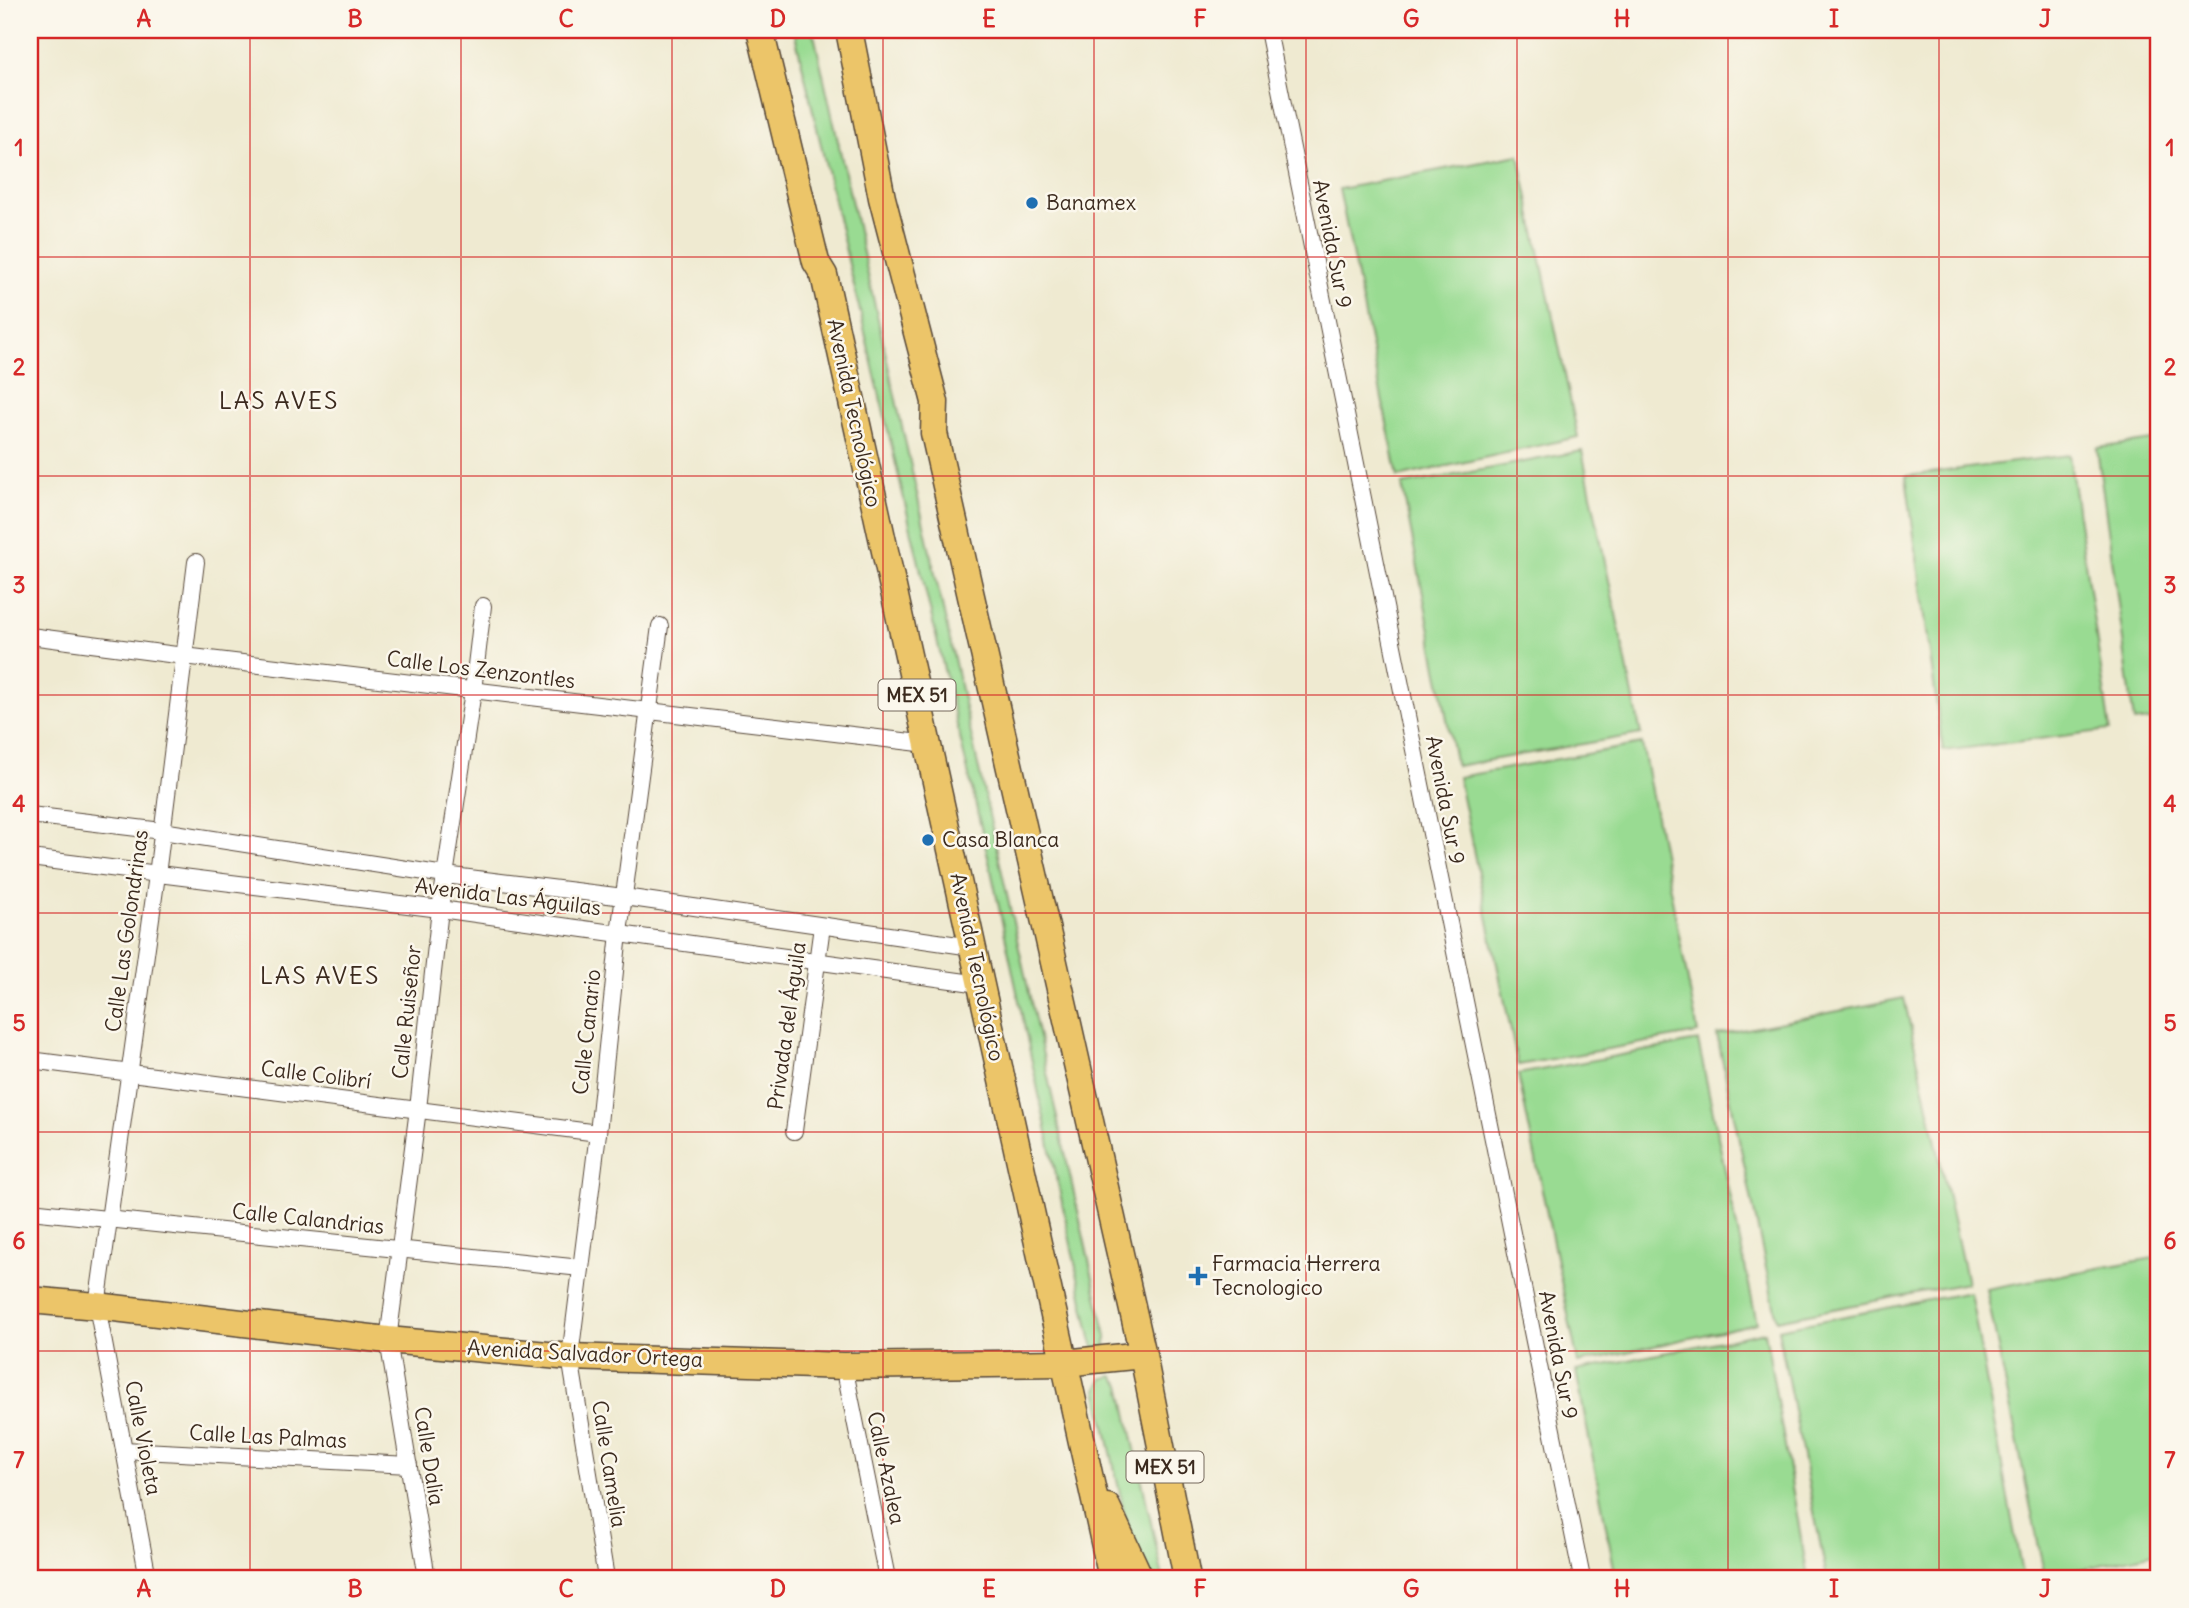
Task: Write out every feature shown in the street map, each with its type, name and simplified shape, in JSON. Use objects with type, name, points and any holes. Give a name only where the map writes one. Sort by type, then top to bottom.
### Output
[{"type":"main road","name":"Avenida Tecnológico","points":[[760,30],[816,261],[824,275],[1112,1578]]},
{"type":"main road","points":[[773,30],[824,275]]},
{"type":"main road","points":[[835,30],[894,290],[934,433]]},
{"type":"main road","name":"MEX 51","points":[[849,30],[882,198],[935,402],[934,433],[1143,1355],[1187,1578]]},
{"type":"main road","name":"Avenida Salvador Ortega","points":[[30,1300],[388,1340],[570,1357],[844,1366],[1064,1363],[1143,1355]]},
{"type":"main road","points":[[1085,1457],[1140,1578]]},
{"type":"street","name":"Avenida Sur 9","points":[[1268,30],[1582,1578]]},
{"type":"street","name":"Calle Las Golondrinas","points":[[97,1306],[157,875],[196,562]]},
{"type":"street","name":"Calle Ruiseñor","points":[[388,1340],[418,1109],[440,909],[483,606]]},
{"type":"street","name":"Calle Canario","points":[[570,1357],[619,933],[660,626]]},
{"type":"street","name":"Calle Los Zenzontles","points":[[30,636],[928,744]]},
{"type":"street","name":"Avenida Las Águilas","points":[[30,815],[162,831],[445,875],[624,897],[972,947]]},
{"type":"street","name":"Avenida Las Águilas","points":[[30,858],[440,909],[980,984]]},
{"type":"street","name":"Privada del Águila","points":[[794,1131],[822,926]]},
{"type":"street","name":"Calle Colibrí","points":[[30,1060],[598,1133]]},
{"type":"street","name":"Calle Calandrias","points":[[30,1211],[581,1268]]},
{"type":"street","name":"Calle Violeta","points":[[97,1306],[148,1578]]},
{"type":"street","name":"Calle Dalia","points":[[388,1340],[427,1578]]},
{"type":"street","name":"Calle Camelia","points":[[570,1357],[606,1578]]},
{"type":"street","name":"Calle Azalea","points":[[844,1366],[887,1578]]},
{"type":"street","name":"Calle Las Palmas","points":[[124,1450],[409,1465]]},
{"type":"green space","points":[[794,30],[813,30],[1106,1336],[1106,1349],[1095,1350],[1091,1338],[991,870]]},
{"type":"green space","points":[[1519,155],[1578,437],[1398,477],[1339,189]]},
{"type":"green space","points":[[2159,439],[2159,719],[2134,722],[2097,448]]},
{"type":"green space","points":[[1582,451],[1641,734],[1456,766],[1402,485]]},
{"type":"green space","points":[[2069,455],[2110,730],[1943,751],[1906,476]]},
{"type":"green space","points":[[1642,744],[1698,1033],[1518,1065],[1458,777]]},
{"type":"green space","points":[[1904,998],[1967,1283],[1777,1320],[1717,1035]]},
{"type":"green space","points":[[1698,1041],[1757,1323],[1578,1363],[1518,1074]]},
{"type":"green space","points":[[2159,1257],[2159,1552],[2045,1577],[1986,1289]]},
{"type":"green space","points":[[1970,1292],[2022,1574],[1993,1578],[1827,1578],[1778,1329]]},
{"type":"green space","points":[[1765,1332],[1808,1578],[1616,1578],[1576,1371]]},
{"type":"green space","points":[[1113,1376],[1121,1385],[1163,1578],[1141,1578],[1126,1521],[1097,1389],[1102,1379]]},
{"type":"place","name":"Banamex","points":[[1032,203]]},
{"type":"place","name":"Casa Blanca","points":[[928,840]]},
{"type":"place","name":"Farmacia Herrera Tecnologico","points":[[1198,1276]]},
{"type":"district","name":"LAS AVES","points":[[279,401]]},
{"type":"district","name":"LAS AVES","points":[[320,976]]}]
